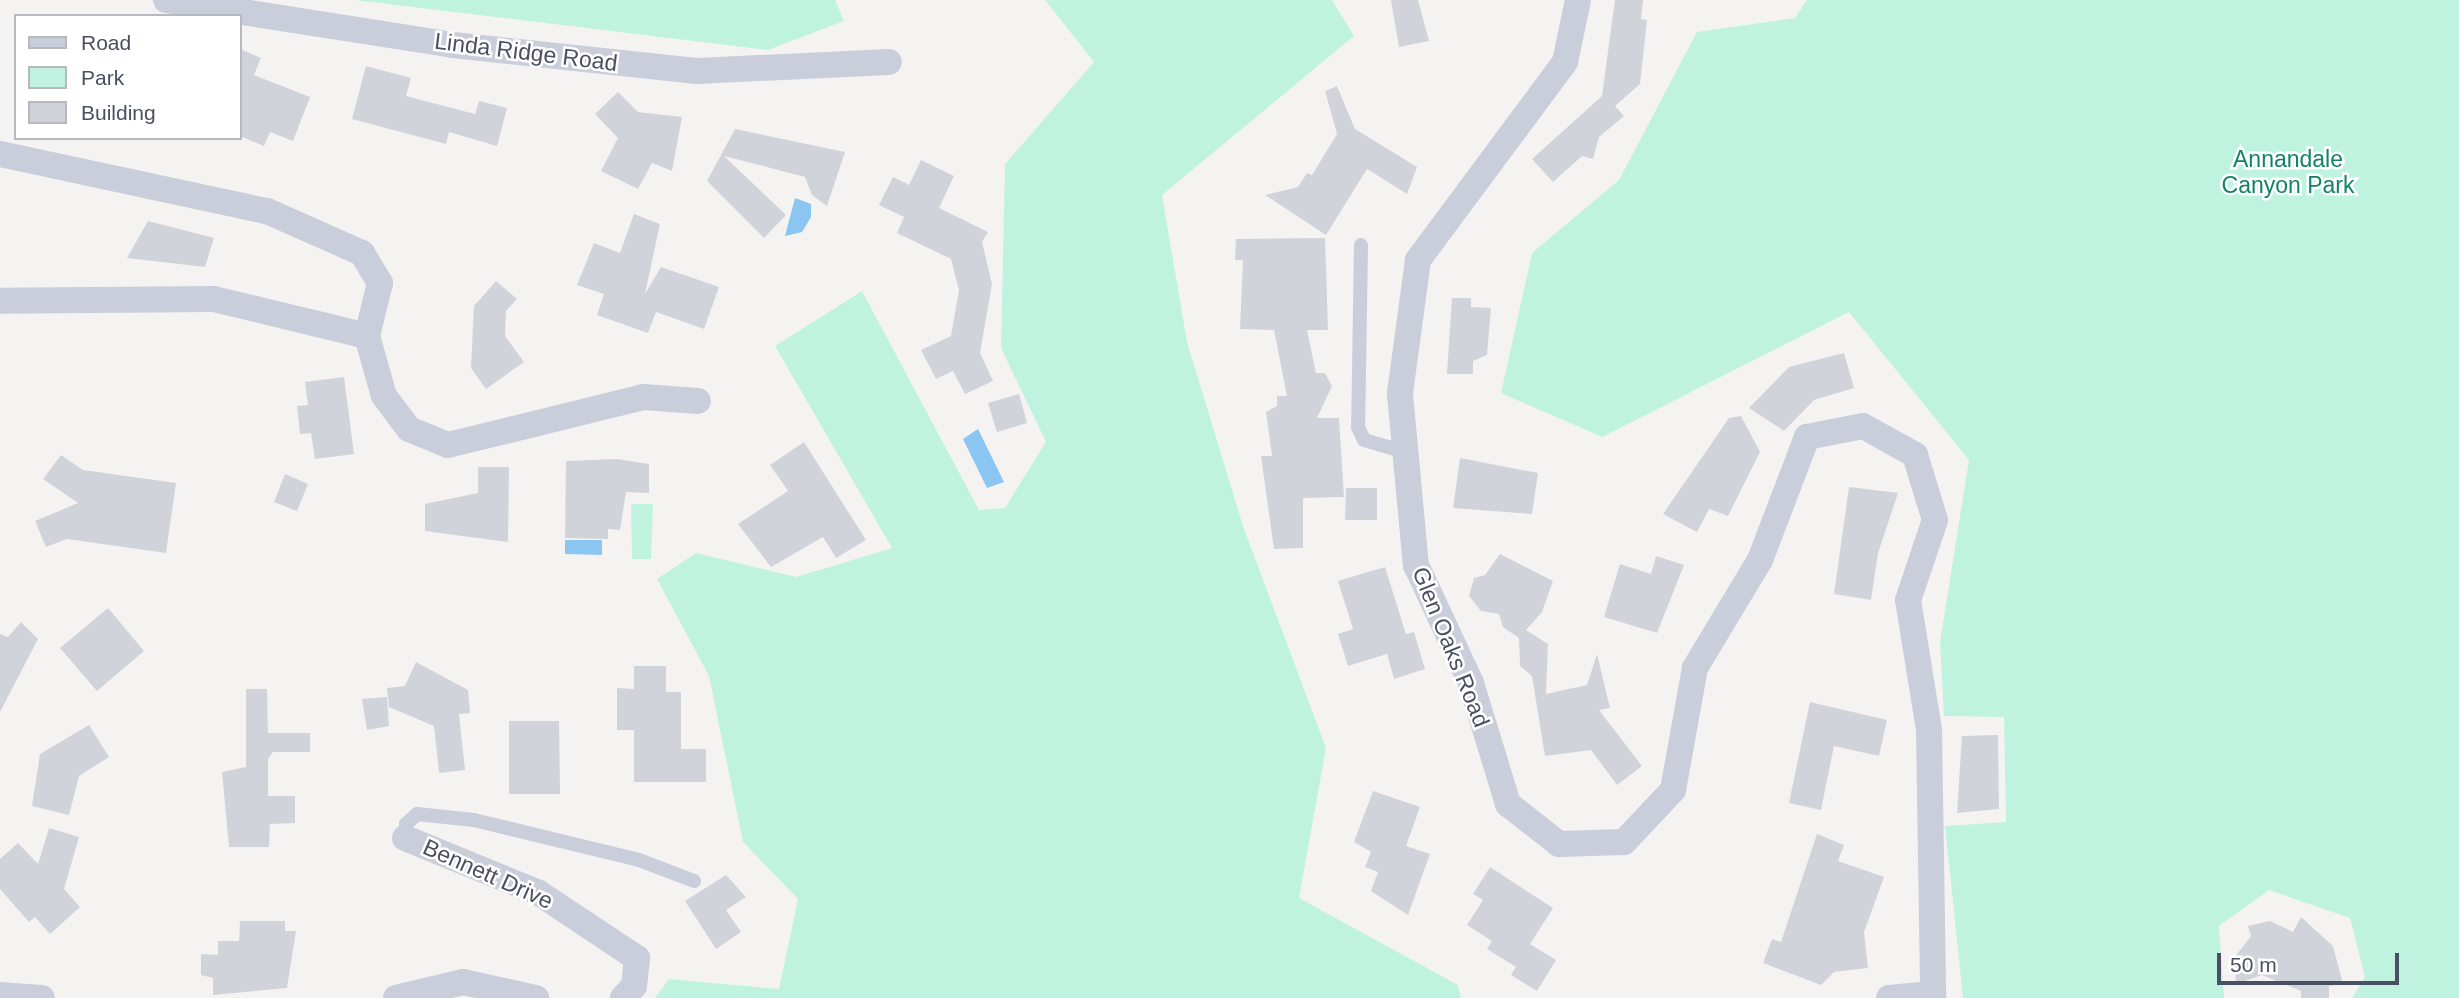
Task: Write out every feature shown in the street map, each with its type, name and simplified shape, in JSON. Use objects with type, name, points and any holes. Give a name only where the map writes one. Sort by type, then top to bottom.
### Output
[{"type":"street","name":"Linda Ridge Road","points":[[166,0],[453,45],[697,71],[889,62]]},
{"type":"street","name":"Glen Oaks Road","points":[[1578,0],[1565,62],[1418,260],[1400,394],[1416,565],[1471,683],[1508,804],[1559,844],[1624,842],[1673,790],[1695,668],[1760,561],[1807,437],[1863,426],[1915,455],[1935,520],[1908,600],[1929,730],[1932,996]]},
{"type":"street","points":[[0,154],[267,211],[362,253],[380,284],[367,336],[392,407],[409,429],[448,444],[643,397],[698,401]]},
{"type":"street","points":[[0,301],[214,299],[367,336]]},
{"type":"street","name":"Bennett Drive","points":[[405,838],[540,892],[637,958],[634,986],[623,998]]},
{"type":"street","points":[[396,998],[463,982],[536,998]]},
{"type":"street","points":[[0,995],[42,998]]},
{"type":"street","points":[[1889,998],[1932,996]]},
{"type":"lane","points":[[1361,245],[1358,427],[1364,440],[1405,452]]},
{"type":"lane","points":[[405,838],[406,824],[418,814],[474,820],[639,860],[694,881]]},
{"type":"green space","points":[[355,0],[835,0],[844,21],[768,50]]},
{"type":"green space","points":[[1045,0],[1332,0],[1354,36],[1162,195],[1187,342],[1243,526],[1326,748],[1299,898],[1458,985],[1461,998],[655,998],[669,979],[779,989],[798,899],[743,842],[709,676],[657,579],[696,553],[796,577],[892,548],[775,346],[862,291],[979,510],[1005,508],[1046,442],[1001,348],[1005,164],[1094,62]]},
{"type":"green space","name":"Annandale Canyon Park","points":[[1807,0],[2459,0],[2459,998],[2352,998],[2365,977],[2350,918],[2269,890],[2219,926],[2224,998],[1963,998],[1945,826],[2006,822],[2004,717],[1944,716],[1940,642],[1969,460],[1849,312],[1602,437],[1501,393],[1532,253],[1619,180],[1697,32],[1795,18]]},
{"type":"green space","points":[[631,504],[653,504],[651,559],[632,559]]},
{"type":"water","points":[[795,198],[811,204],[811,217],[802,232],[785,236]]},
{"type":"water","points":[[978,429],[1004,482],[987,488],[963,439]]},
{"type":"water","points":[[565,540],[602,540],[602,555],[565,554]]},
{"type":"building","points":[[1391,0],[1418,0],[1429,41],[1399,47]]},
{"type":"building","points":[[1615,0],[1643,0],[1641,19],[1647,20],[1640,84],[1615,106],[1624,116],[1599,137],[1593,159],[1582,156],[1553,182],[1532,159],[1602,96]]},
{"type":"building","points":[[242,50],[261,58],[254,75],[310,97],[293,141],[270,132],[264,146],[242,137]]},
{"type":"building","points":[[366,66],[411,78],[406,96],[475,114],[479,101],[507,108],[497,146],[449,132],[446,144],[352,119]]},
{"type":"building","points":[[1337,86],[1355,129],[1417,167],[1407,194],[1367,169],[1326,235],[1265,195],[1298,187],[1307,173],[1312,175],[1337,134],[1325,91]]},
{"type":"building","points":[[618,92],[638,112],[682,117],[672,171],[652,163],[638,189],[601,171],[618,138],[595,114]]},
{"type":"building","points":[[735,129],[845,152],[827,206],[812,195],[805,177],[724,156],[786,215],[764,238],[707,181]]},
{"type":"building","points":[[921,160],[954,176],[939,208],[988,232],[982,242],[992,284],[980,353],[993,381],[965,394],[953,371],[936,379],[921,350],[951,336],[959,290],[951,259],[897,233],[904,217],[879,205],[893,177],[909,185]]},
{"type":"building","points":[[634,214],[660,224],[645,294],[661,267],[719,287],[704,329],[656,312],[648,333],[597,315],[604,294],[577,285],[594,243],[620,253]]},
{"type":"building","points":[[148,221],[214,238],[205,267],[127,258]]},
{"type":"building","points":[[1325,238],[1328,330],[1307,330],[1316,373],[1325,373],[1332,386],[1317,418],[1339,418],[1344,497],[1303,498],[1303,548],[1274,549],[1261,456],[1272,456],[1266,412],[1277,406],[1277,396],[1287,396],[1274,330],[1240,329],[1243,260],[1235,260],[1236,239]]},
{"type":"building","points":[[496,281],[517,299],[506,311],[505,336],[524,362],[486,389],[471,368],[474,306]]},
{"type":"building","points":[[1452,298],[1471,298],[1471,307],[1491,308],[1487,355],[1473,361],[1473,374],[1447,374]]},
{"type":"building","points":[[1844,353],[1854,388],[1814,400],[1784,431],[1749,408],[1789,367]]},
{"type":"building","points":[[344,377],[354,454],[315,459],[311,433],[300,434],[297,406],[308,405],[305,382]]},
{"type":"building","points":[[1019,394],[1027,423],[997,432],[988,403]]},
{"type":"building","points":[[1741,416],[1760,452],[1728,516],[1709,509],[1697,532],[1663,514],[1729,418]]},
{"type":"building","points":[[804,442],[866,540],[836,558],[823,537],[771,567],[738,524],[788,491],[770,465]]},
{"type":"building","points":[[61,455],[83,470],[176,483],[166,553],[67,539],[46,547],[35,521],[78,503],[43,479]]},
{"type":"building","points":[[1460,458],[1538,473],[1532,514],[1453,508]]},
{"type":"building","points":[[617,459],[649,464],[649,493],[626,492],[620,530],[608,529],[608,539],[565,538],[566,461]]},
{"type":"building","points":[[478,467],[509,467],[508,542],[425,531],[425,504],[478,493]]},
{"type":"building","points":[[285,474],[308,484],[297,511],[274,502]]},
{"type":"building","points":[[1849,487],[1898,493],[1878,553],[1871,600],[1834,594]]},
{"type":"building","points":[[1346,488],[1377,488],[1377,520],[1345,520]]},
{"type":"building","points":[[1500,554],[1553,581],[1542,612],[1526,630],[1548,644],[1546,694],[1587,685],[1597,654],[1610,708],[1599,710],[1642,766],[1617,785],[1591,750],[1545,756],[1532,676],[1520,666],[1519,638],[1503,627],[1499,614],[1481,611],[1469,596],[1474,578],[1485,575]]},
{"type":"building","points":[[1656,556],[1684,565],[1657,633],[1604,617],[1620,564],[1651,574]]},
{"type":"building","points":[[1385,567],[1406,634],[1414,632],[1425,669],[1394,679],[1387,654],[1348,666],[1338,634],[1353,629],[1338,581]]},
{"type":"building","points":[[108,608],[144,651],[97,691],[60,648]]},
{"type":"building","points":[[21,622],[38,639],[0,712],[0,634],[8,637]]},
{"type":"building","points":[[416,662],[468,690],[470,713],[459,714],[465,770],[439,773],[434,726],[389,707],[387,688],[405,686]]},
{"type":"building","points":[[634,666],[666,666],[666,692],[681,692],[681,749],[706,749],[706,782],[634,782],[634,730],[617,730],[617,688],[634,689]]},
{"type":"building","points":[[246,689],[267,689],[268,733],[310,733],[310,752],[273,752],[268,759],[268,796],[295,796],[295,823],[270,824],[269,847],[229,847],[222,772],[246,767]]},
{"type":"building","points":[[387,697],[389,726],[367,730],[362,699]]},
{"type":"building","points":[[1810,702],[1887,720],[1879,756],[1834,746],[1821,810],[1789,803]]},
{"type":"building","points":[[509,721],[559,721],[560,794],[509,794]]},
{"type":"building","points":[[89,725],[109,757],[79,776],[69,815],[32,806],[40,754]]},
{"type":"building","points":[[1998,735],[1999,809],[1957,813],[1962,736]]},
{"type":"building","points":[[1373,791],[1420,807],[1406,846],[1430,854],[1408,915],[1371,891],[1378,872],[1365,867],[1371,852],[1354,842]]},
{"type":"building","points":[[49,828],[79,837],[64,889],[80,907],[50,934],[35,917],[29,922],[0,889],[0,859],[18,843],[38,864]]},
{"type":"building","points":[[1817,834],[1844,845],[1838,861],[1884,877],[1864,932],[1868,968],[1834,972],[1821,985],[1763,963],[1772,939],[1781,942]]},
{"type":"building","points":[[1490,867],[1553,908],[1530,944],[1556,960],[1537,991],[1511,975],[1516,967],[1487,949],[1492,941],[1467,925],[1483,900],[1473,894]]},
{"type":"building","points":[[726,875],[746,897],[726,910],[741,932],[716,949],[685,901]]},
{"type":"building","points":[[2301,917],[2333,946],[2343,984],[2329,986],[2329,998],[2301,998],[2301,991],[2262,975],[2236,984],[2234,958],[2251,936],[2248,926],[2270,921],[2293,932]]},
{"type":"building","points":[[240,921],[285,921],[285,931],[296,931],[287,988],[213,995],[213,978],[201,975],[201,954],[218,955],[218,941],[239,941]]}]
